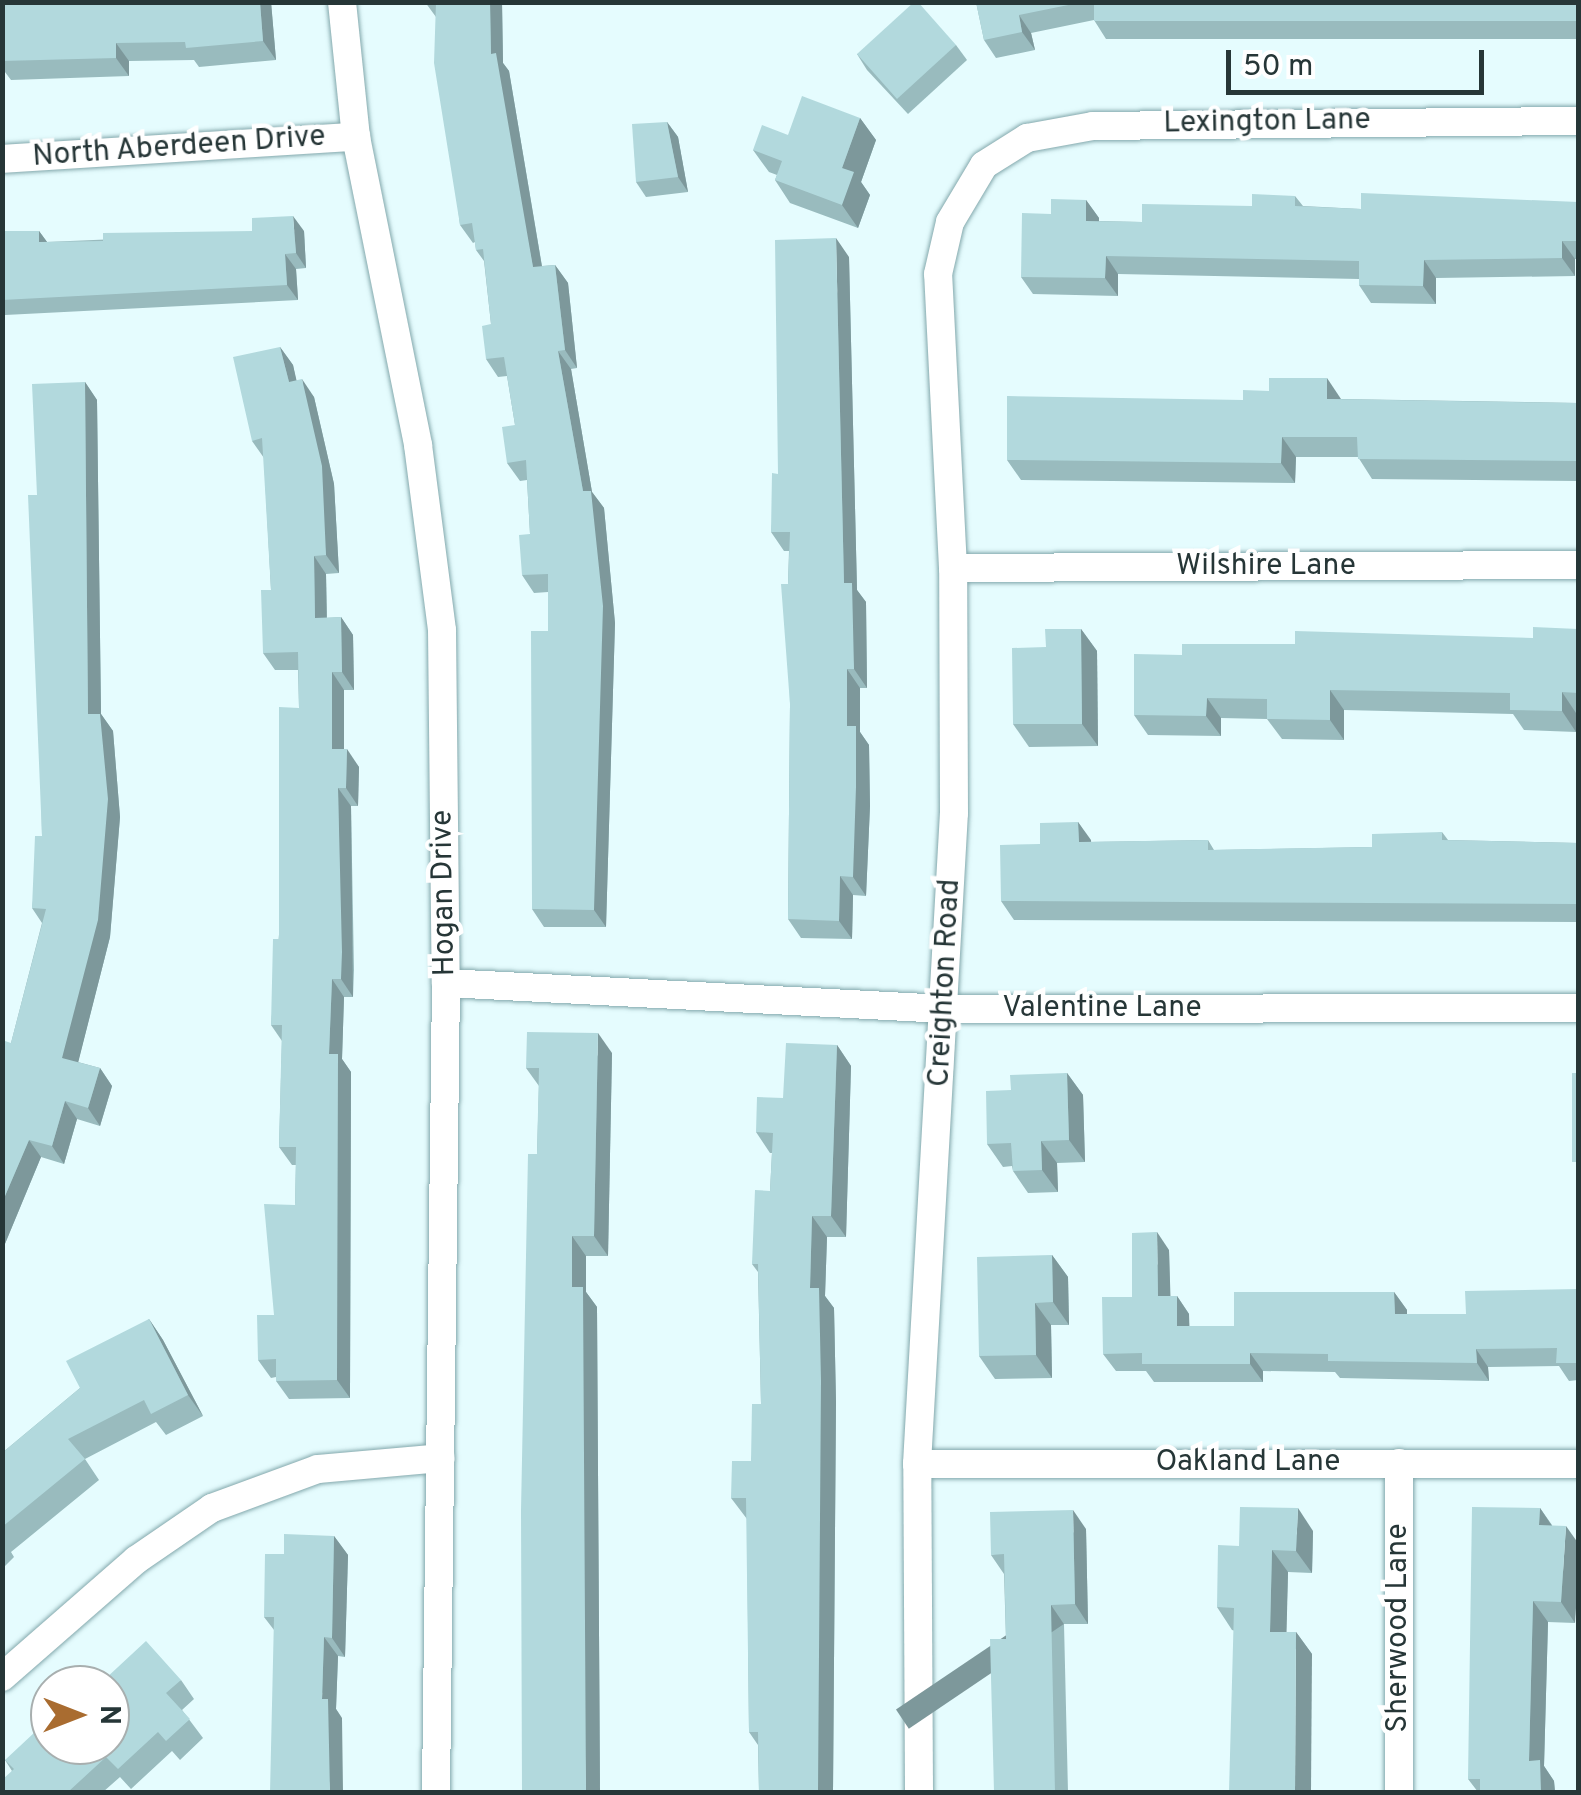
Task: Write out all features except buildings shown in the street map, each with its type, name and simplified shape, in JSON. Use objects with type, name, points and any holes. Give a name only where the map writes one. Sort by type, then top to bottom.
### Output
[{"type":"street","name":"Hogan Drive","points":[[342,2],[356,137],[418,445],[442,630],[446,983],[436,1792]]},
{"type":"street","name":"Lexington Lane","points":[[974,182],[984,165],[1027,138],[1093,126],[1578,121]]},
{"type":"street","name":"North Aberdeen Drive","points":[[2,159],[356,137]]},
{"type":"street","name":"Creighton Road","points":[[919,1792],[917,1464],[946,1008],[954,813],[953,568],[938,274],[950,222],[974,182]]},
{"type":"street","name":"Wilshire Lane","points":[[953,568],[1578,565]]},
{"type":"street","name":"Valentine Lane","points":[[446,983],[946,1008],[1578,1008]]},
{"type":"street","points":[[2,1677],[136,1560],[212,1508],[318,1469],[440,1458]]},
{"type":"street","name":"Sherwood Lane","points":[[1399,1463],[1399,1792]]},
{"type":"street","name":"Oakland Lane","points":[[917,1464],[1578,1464]]}]
